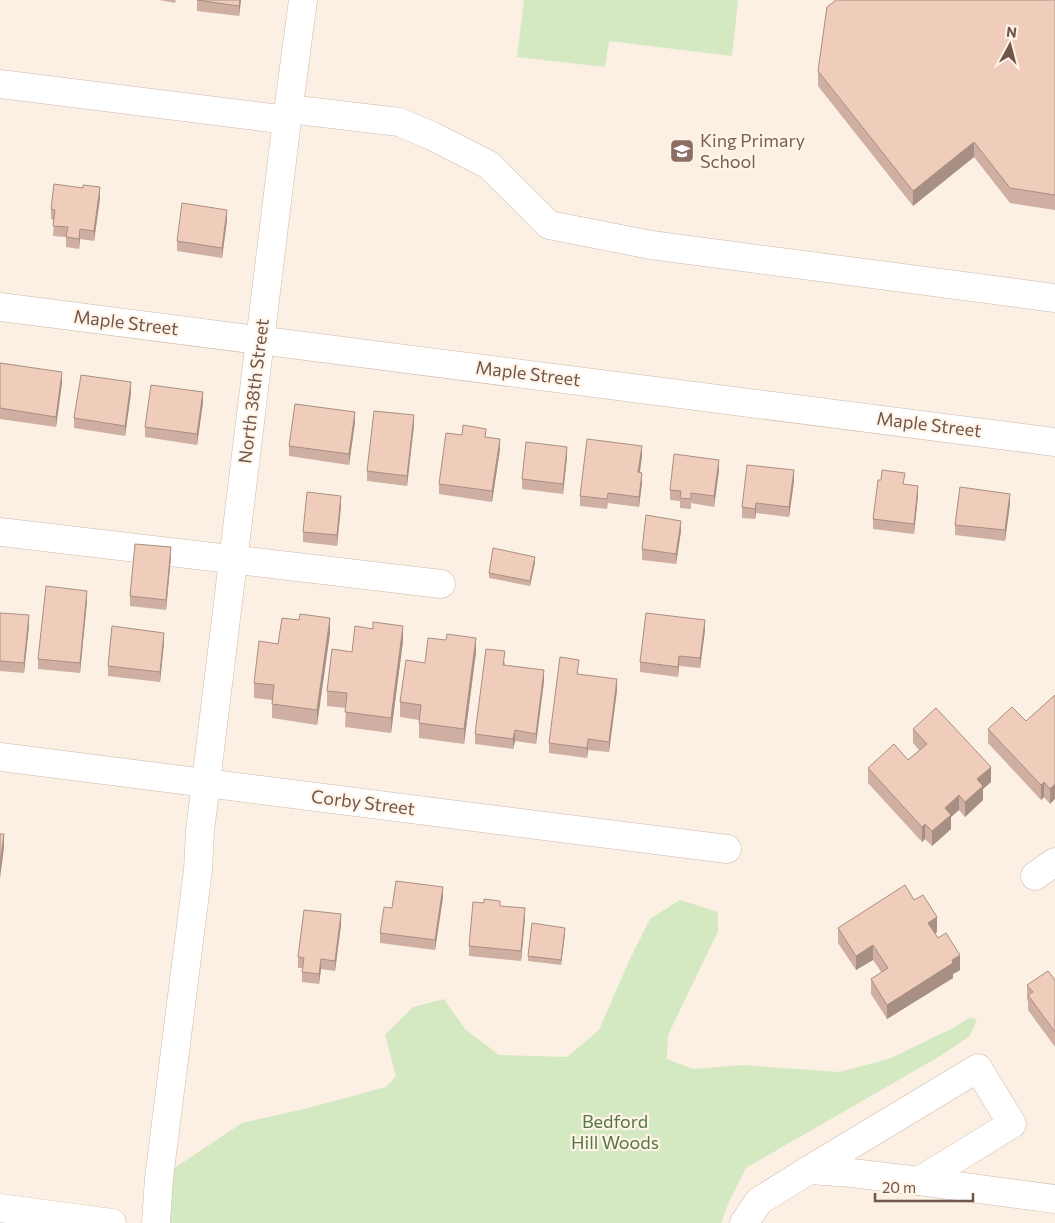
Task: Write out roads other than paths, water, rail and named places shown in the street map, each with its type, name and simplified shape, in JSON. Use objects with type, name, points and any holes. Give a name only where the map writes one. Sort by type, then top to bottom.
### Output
[{"type":"street","name":"North 38th Street","points":[[156,1223],[159,1178],[198,870],[200,831],[303,0]]},
{"type":"street","points":[[0,84],[288,115],[399,122],[432,136],[488,166],[549,224],[651,245],[1055,298]]},
{"type":"street","name":"Maple Street","points":[[0,307],[1055,442]]},
{"type":"street","points":[[0,532],[441,584]]},
{"type":"street","name":"Corby Street","points":[[0,757],[727,849]]},
{"type":"street","points":[[744,1223],[759,1201],[978,1068],[1012,1124],[919,1181]]},
{"type":"street","points":[[809,1170],[852,1173],[1055,1199]]},
{"type":"street","points":[[0,1208],[112,1223]]},
{"type":"place","name":"King Primary School","points":[[682,151]]},
{"type":"park label","name":"Bedford Hill Woods","points":[[615,1132]]}]
